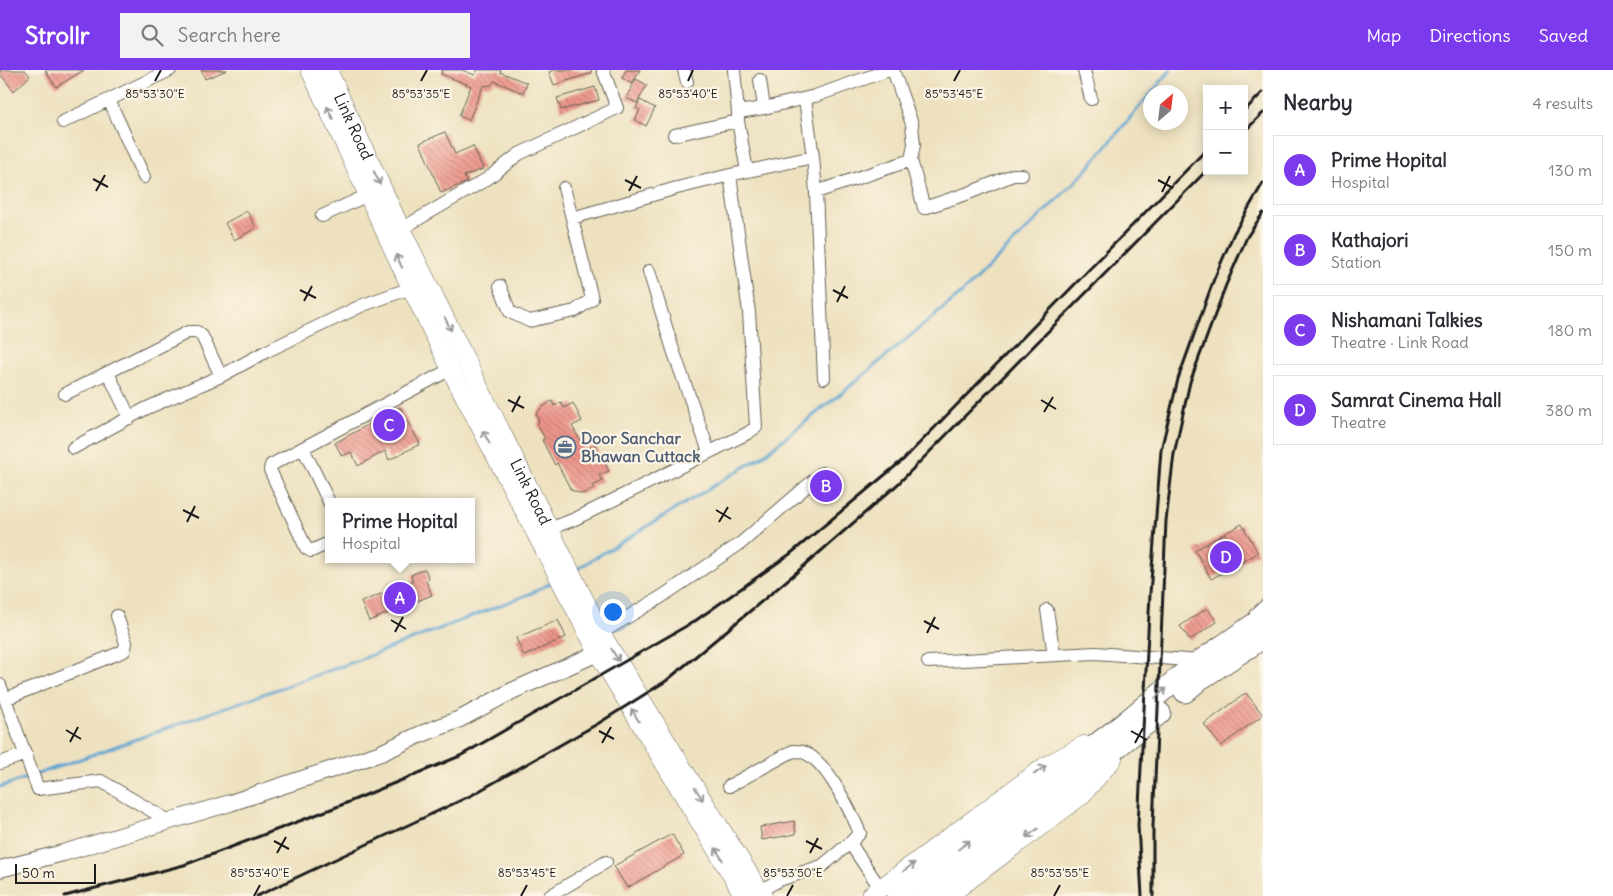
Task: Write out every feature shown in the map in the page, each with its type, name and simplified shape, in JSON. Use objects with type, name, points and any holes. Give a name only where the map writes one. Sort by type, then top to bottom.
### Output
[{"type":"highway","points":[[882,893],[1126,732],[1199,680],[1212,659],[1263,618]]},
{"type":"highway","points":[[1212,659],[1263,638]]},
{"type":"highway","points":[[925,896],[997,843],[1126,732]]},
{"type":"main road","name":"Link Road","points":[[310,70],[411,288],[451,369],[556,556],[598,653],[756,894]]},
{"type":"main road","name":"Link Road","points":[[328,70],[401,229],[549,529],[556,556]]},
{"type":"main road","name":"Link Road","points":[[570,585],[684,770],[756,894]]},
{"type":"main road","points":[[948,896],[1081,796],[1126,732]]},
{"type":"street","points":[[63,122],[170,70]]},
{"type":"street","points":[[401,229],[487,179],[519,154],[616,108],[604,70]]},
{"type":"street","points":[[734,70],[738,116],[747,171]]},
{"type":"street","points":[[674,135],[764,108],[805,99],[889,70]]},
{"type":"street","points":[[894,70],[912,124],[914,145],[911,160],[924,208],[1014,175],[1022,175]]},
{"type":"street","points":[[1084,70],[1091,100]]},
{"type":"street","points":[[760,80],[764,108]]},
{"type":"street","points":[[805,99],[816,192],[824,378]]},
{"type":"street","points":[[109,100],[144,177]]},
{"type":"street","points":[[572,218],[677,188],[813,157]]},
{"type":"street","points":[[816,192],[911,160]]},
{"type":"street","points":[[549,529],[575,519],[748,433],[756,427],[749,312],[730,175]]},
{"type":"street","points":[[500,286],[510,312],[529,321],[575,311],[592,299],[564,188]]},
{"type":"street","points":[[322,216],[368,195]]},
{"type":"street","points":[[650,271],[673,350],[709,452]]},
{"type":"street","points":[[73,448],[147,408],[221,376],[363,304],[411,288]]},
{"type":"street","points":[[65,394],[188,332],[196,332],[202,336],[221,376]]},
{"type":"street","points":[[325,545],[311,551],[306,548],[270,470],[273,464],[451,369]]},
{"type":"street","points":[[108,373],[130,418]]},
{"type":"street","points":[[304,448],[327,498]]},
{"type":"street","points":[[601,633],[661,598],[741,543],[822,473]]},
{"type":"street","points":[[1047,610],[1054,655]]},
{"type":"street","points":[[5,699],[124,651],[126,643],[117,616]]},
{"type":"street","points":[[0,869],[63,853],[295,783],[381,753],[419,735],[460,719],[512,691],[598,653]]},
{"type":"street","points":[[928,662],[1096,653],[1212,659]]},
{"type":"street","points":[[0,685],[38,789],[101,781],[169,821]]},
{"type":"street","points":[[729,786],[793,751],[805,753],[819,763],[842,796],[860,833],[822,866],[778,880],[756,894]]},
{"type":"street","points":[[0,763],[26,754]]},
{"type":"street","points":[[850,843],[882,893]]},
{"type":"street","points":[[550,896],[606,862]]},
{"type":"lane","points":[[1212,659],[1263,604]]},
{"type":"lane","points":[[1212,659],[1263,643]]},
{"type":"building","points":[[0,70],[25,70],[30,76],[14,91],[0,74]]},
{"type":"building","points":[[45,70],[84,70],[56,87]]},
{"type":"building","points":[[201,70],[227,70],[205,79]]},
{"type":"building","points":[[442,70],[462,70],[475,75],[477,70],[501,70],[500,72],[527,83],[523,93],[494,81],[491,85],[483,86],[469,120],[459,116],[471,86],[441,74]]},
{"type":"building","points":[[554,70],[591,70],[592,73],[554,85],[549,72]]},
{"type":"building","points":[[626,70],[640,70],[632,84],[622,78]]},
{"type":"building","points":[[636,79],[647,85],[637,103],[626,98]]},
{"type":"building","points":[[595,87],[599,100],[561,110],[557,98]]},
{"type":"building","points":[[640,100],[655,108],[646,126],[635,120],[640,110],[636,108]]},
{"type":"building","points":[[445,132],[455,154],[473,146],[483,169],[464,176],[467,182],[441,193],[420,143]]},
{"type":"building","points":[[247,211],[256,228],[234,240],[225,223]]},
{"type":"building","name":"Door Sanchar Bhawan Cuttack","points":[[552,401],[554,406],[561,402],[564,408],[573,403],[582,421],[572,426],[586,450],[595,445],[609,471],[599,475],[603,481],[592,486],[594,489],[582,494],[571,490],[542,440],[545,439],[537,424],[539,422],[536,414],[541,408]]},
{"type":"building","points":[[400,407],[420,444],[389,460],[385,451],[358,466],[351,452],[342,456],[335,443]]},
{"type":"building","points":[[1242,524],[1258,553],[1211,579],[1195,550]]},
{"type":"building","points":[[425,569],[429,579],[426,581],[432,595],[369,621],[361,602],[413,581],[411,575]]},
{"type":"building","points":[[1207,608],[1217,622],[1190,640],[1180,626]]},
{"type":"building","points":[[558,620],[566,637],[524,656],[516,638]]},
{"type":"building","points":[[1246,693],[1263,715],[1221,746],[1204,724]]},
{"type":"building","points":[[794,821],[796,834],[762,840],[760,827]]},
{"type":"building","points":[[672,834],[684,855],[627,888],[614,866]]},
{"type":"waterway","points":[[1158,85],[1171,70]]},
{"type":"waterway","points":[[577,569],[761,457],[848,388],[964,291],[1084,173],[1143,102]]},
{"type":"waterway","points":[[35,775],[359,660],[532,593],[554,581]]},
{"type":"waterway","points":[[0,787],[29,777]]},
{"type":"railway","points":[[1248,107],[1263,92]]},
{"type":"railway","points":[[1246,130],[1263,113]]},
{"type":"railway","points":[[65,896],[184,865],[339,806],[460,756],[695,621],[790,554],[904,459],[1203,153]]},
{"type":"railway","points":[[257,896],[472,795],[599,723],[666,681],[797,572],[898,484],[1203,174]]},
{"type":"railway","points":[[1142,896],[1138,825],[1150,594],[1161,450],[1178,379],[1214,279],[1234,233],[1263,183]]},
{"type":"railway","points":[[1153,896],[1153,826],[1166,521],[1174,454],[1190,382],[1226,285],[1247,237],[1263,213]]},
{"type":"place","name":"Nishamani Talkies","points":[[389,425]]},
{"type":"place","name":"Door Sanchar Bhawan Cuttack","points":[[565,447]]},
{"type":"place","name":"Kathajori","points":[[826,486]]},
{"type":"place","name":"Samrat Cinema Hall","points":[[1226,557]]},
{"type":"place","name":"Prime Hopital","points":[[400,598]]}]
